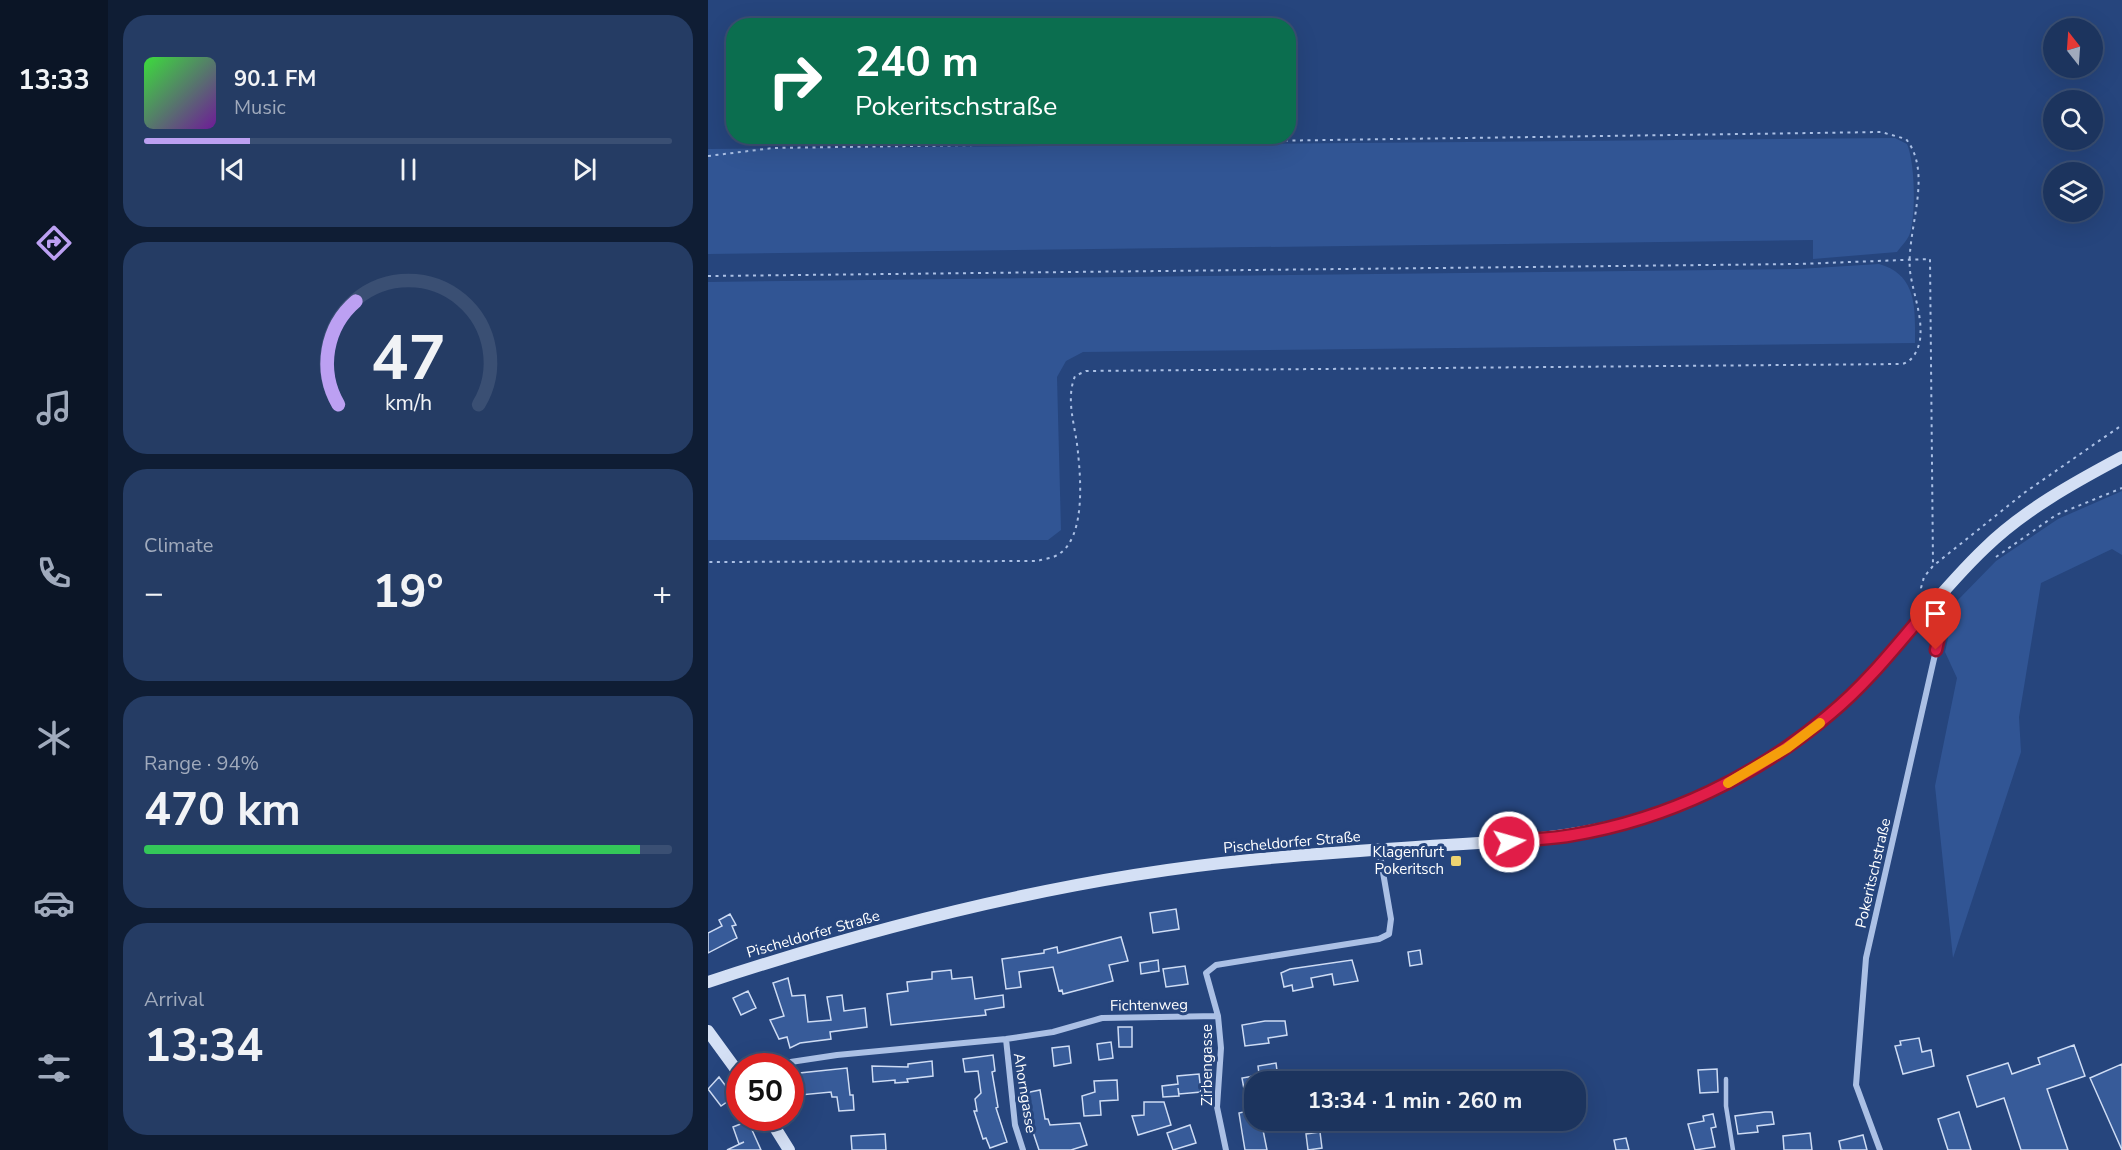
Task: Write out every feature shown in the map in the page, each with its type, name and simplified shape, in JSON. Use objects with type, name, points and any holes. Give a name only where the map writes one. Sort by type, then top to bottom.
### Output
[{"type":"main road","name":"Pischeldorfer Straße","points":[[708,982],[834,942],[966,908],[1102,881],[1248,860],[1573,835],[1636,820],[1688,802],[1748,773],[1787,748],[1832,713],[1987,545],[2050,498],[2122,457]]},
{"type":"main road","points":[[708,1031],[712,1040],[726,1057]]},
{"type":"main road","points":[[777,1131],[789,1150]]},
{"type":"street","name":"Pokeritschstraße","points":[[1880,1150],[1856,1085],[1866,958],[1941,628],[1933,603]]},
{"type":"street","points":[[1218,1016],[1206,973],[1216,965],[1380,939],[1389,934],[1391,919],[1378,849]]},
{"type":"street","name":"Fichtenweg","points":[[804,1059],[837,1054],[1006,1039],[1053,1032],[1102,1018],[1218,1016]]},
{"type":"street","name":"Zirbengasse","points":[[1218,1016],[1221,1048],[1217,1107],[1226,1150]]},
{"type":"street","name":"Ahorngasse","points":[[1006,1039],[1015,1125],[1023,1150]]},
{"type":"lane","points":[[1726,1079],[1726,1106],[1733,1150]]},
{"type":"path","points":[[708,562],[1037,561],[1059,555],[1071,543],[1079,519],[1078,453],[1071,411],[1071,387],[1075,376],[1086,371],[1908,363],[1917,352],[1920,339],[1920,314],[1910,259],[1916,224],[1917,160],[1906,139],[1881,132],[1296,140]]},
{"type":"path","points":[[708,156],[773,148],[1050,144]]},
{"type":"path","points":[[708,276],[1798,264],[1930,259],[1933,566]]},
{"type":"path","points":[[1933,603],[1921,588],[1924,577],[1933,566],[2024,493],[2122,425]]},
{"type":"path","points":[[1994,558],[2056,515],[2122,488]]},
{"type":"shaded area","points":[[1895,138],[1907,144],[1910,152],[1914,188],[1912,224],[1906,241],[1897,252],[1813,259],[1813,240],[708,254],[708,149]]},
{"type":"shaded area","points":[[1879,264],[1892,269],[1908,285],[1914,306],[1915,343],[1083,352],[1066,361],[1057,377],[1061,530],[1048,540],[708,540],[708,282],[1799,269]]},
{"type":"shaded area","points":[[2122,491],[2122,555],[2112,549],[2041,583],[2019,717],[2021,752],[1953,958],[1935,786],[1957,678],[1945,652],[1956,602],[1996,561],[2058,519]]},
{"type":"building","points":[[1176,909],[1179,929],[1153,933],[1150,913]]},
{"type":"building","points":[[730,914],[736,925],[732,926],[737,938],[708,953],[708,933],[722,926],[719,920]]},
{"type":"building","points":[[1121,937],[1128,961],[1109,965],[1113,981],[1063,994],[1062,990],[1059,991],[1053,967],[1019,972],[1021,987],[1006,989],[1002,959],[1044,953],[1044,950],[1057,947],[1058,953]]},
{"type":"building","points":[[1420,950],[1422,964],[1410,966],[1408,952]]},
{"type":"building","points":[[1158,960],[1159,971],[1141,974],[1140,963]]},
{"type":"building","points":[[1352,960],[1358,981],[1334,985],[1332,974],[1311,978],[1313,987],[1293,991],[1292,985],[1284,987],[1281,973],[1290,969]]},
{"type":"building","points":[[1185,966],[1188,984],[1166,987],[1163,969]]},
{"type":"building","points":[[951,970],[952,979],[972,977],[975,999],[1003,995],[1004,1007],[985,1010],[986,1015],[891,1025],[887,994],[908,991],[907,982],[932,979],[932,972]]},
{"type":"building","points":[[788,978],[792,996],[805,995],[808,1022],[831,1020],[827,997],[842,995],[844,1011],[865,1008],[867,1027],[830,1032],[831,1039],[800,1043],[790,1048],[787,1037],[779,1039],[770,1020],[784,1016],[773,983]]},
{"type":"building","points":[[748,991],[756,1008],[741,1015],[733,998]]},
{"type":"building","points":[[1265,1021],[1285,1021],[1287,1035],[1268,1038],[1269,1043],[1245,1046],[1242,1025]]},
{"type":"building","points":[[1118,1027],[1132,1027],[1132,1047],[1119,1047]]},
{"type":"building","points":[[1919,1038],[1922,1052],[1931,1050],[1934,1066],[1903,1074],[1895,1046],[1901,1045],[1900,1041]]},
{"type":"building","points":[[1111,1042],[1113,1058],[1099,1060],[1097,1044]]},
{"type":"building","points":[[2074,1045],[2085,1076],[2047,1089],[2068,1150],[2021,1150],[2004,1098],[1977,1107],[1967,1076],[2008,1063],[2012,1074],[2040,1064],[2038,1058]]},
{"type":"building","points":[[1069,1046],[1071,1063],[1054,1066],[1052,1048]]},
{"type":"building","points":[[993,1055],[995,1071],[992,1072],[998,1107],[996,1108],[1007,1142],[990,1148],[986,1138],[983,1139],[974,1111],[977,1111],[975,1099],[981,1093],[978,1071],[965,1072],[963,1059]]},
{"type":"building","points":[[932,1061],[933,1076],[907,1079],[908,1082],[895,1083],[895,1080],[873,1082],[872,1066],[908,1067],[908,1064]]},
{"type":"building","points":[[1276,1063],[1277,1071],[1259,1071],[1258,1066]]},
{"type":"building","points":[[2122,1064],[2122,1150],[2090,1078]]},
{"type":"building","points":[[847,1068],[854,1110],[839,1111],[837,1097],[832,1097],[831,1092],[804,1095],[804,1073]]},
{"type":"building","points":[[1717,1069],[1718,1092],[1700,1093],[1698,1070]]},
{"type":"building","points":[[1199,1074],[1201,1092],[1179,1094],[1178,1088],[1179,1096],[1163,1097],[1162,1086],[1178,1084],[1177,1076]]},
{"type":"building","points":[[719,1077],[726,1086],[726,1103],[721,1106],[708,1089]]},
{"type":"building","points":[[1117,1080],[1118,1100],[1100,1101],[1101,1115],[1084,1116],[1082,1096],[1095,1092],[1094,1081]]},
{"type":"building","points":[[1040,1090],[1045,1119],[1048,1119],[1050,1125],[1080,1123],[1087,1145],[1071,1150],[1039,1150],[1029,1120],[1025,1093]]},
{"type":"building","points":[[1144,1102],[1164,1102],[1171,1125],[1138,1135],[1132,1116],[1144,1115]]},
{"type":"building","points":[[1244,1112],[1244,1131],[1263,1131],[1267,1150],[1245,1150],[1239,1113]]},
{"type":"building","points":[[1772,1112],[1774,1124],[1757,1126],[1758,1132],[1738,1134],[1735,1116]]},
{"type":"building","points":[[1959,1112],[1971,1150],[1948,1150],[1938,1119]]},
{"type":"building","points":[[1713,1114],[1716,1127],[1711,1128],[1715,1147],[1695,1150],[1688,1124],[1704,1121],[1703,1116]]},
{"type":"building","points":[[1190,1125],[1196,1143],[1173,1150],[1167,1133]]},
{"type":"building","points":[[734,1131],[752,1131],[761,1150],[727,1150],[744,1142],[739,1144]]},
{"type":"building","points":[[1320,1132],[1322,1148],[1308,1150],[1306,1134]]},
{"type":"building","points":[[1810,1133],[1812,1150],[1784,1150],[1783,1136]]},
{"type":"building","points":[[885,1134],[886,1150],[852,1150],[851,1136]]},
{"type":"building","points":[[1863,1135],[1867,1150],[1841,1150],[1839,1141]]},
{"type":"building","points":[[1626,1138],[1629,1150],[1616,1150],[1614,1140]]},
{"type":"slow traffic","points":[[1728,783],[1787,748],[1820,723]]},
{"type":"place","name":"Klagenfurt Pokeritsch","points":[[1456,861]]},
{"type":"route","points":[[1509,842],[1573,835],[1636,820],[1688,802],[1738,779],[1787,748],[1832,713],[1874,670],[1933,603],[1941,628],[1936,650]]}]
